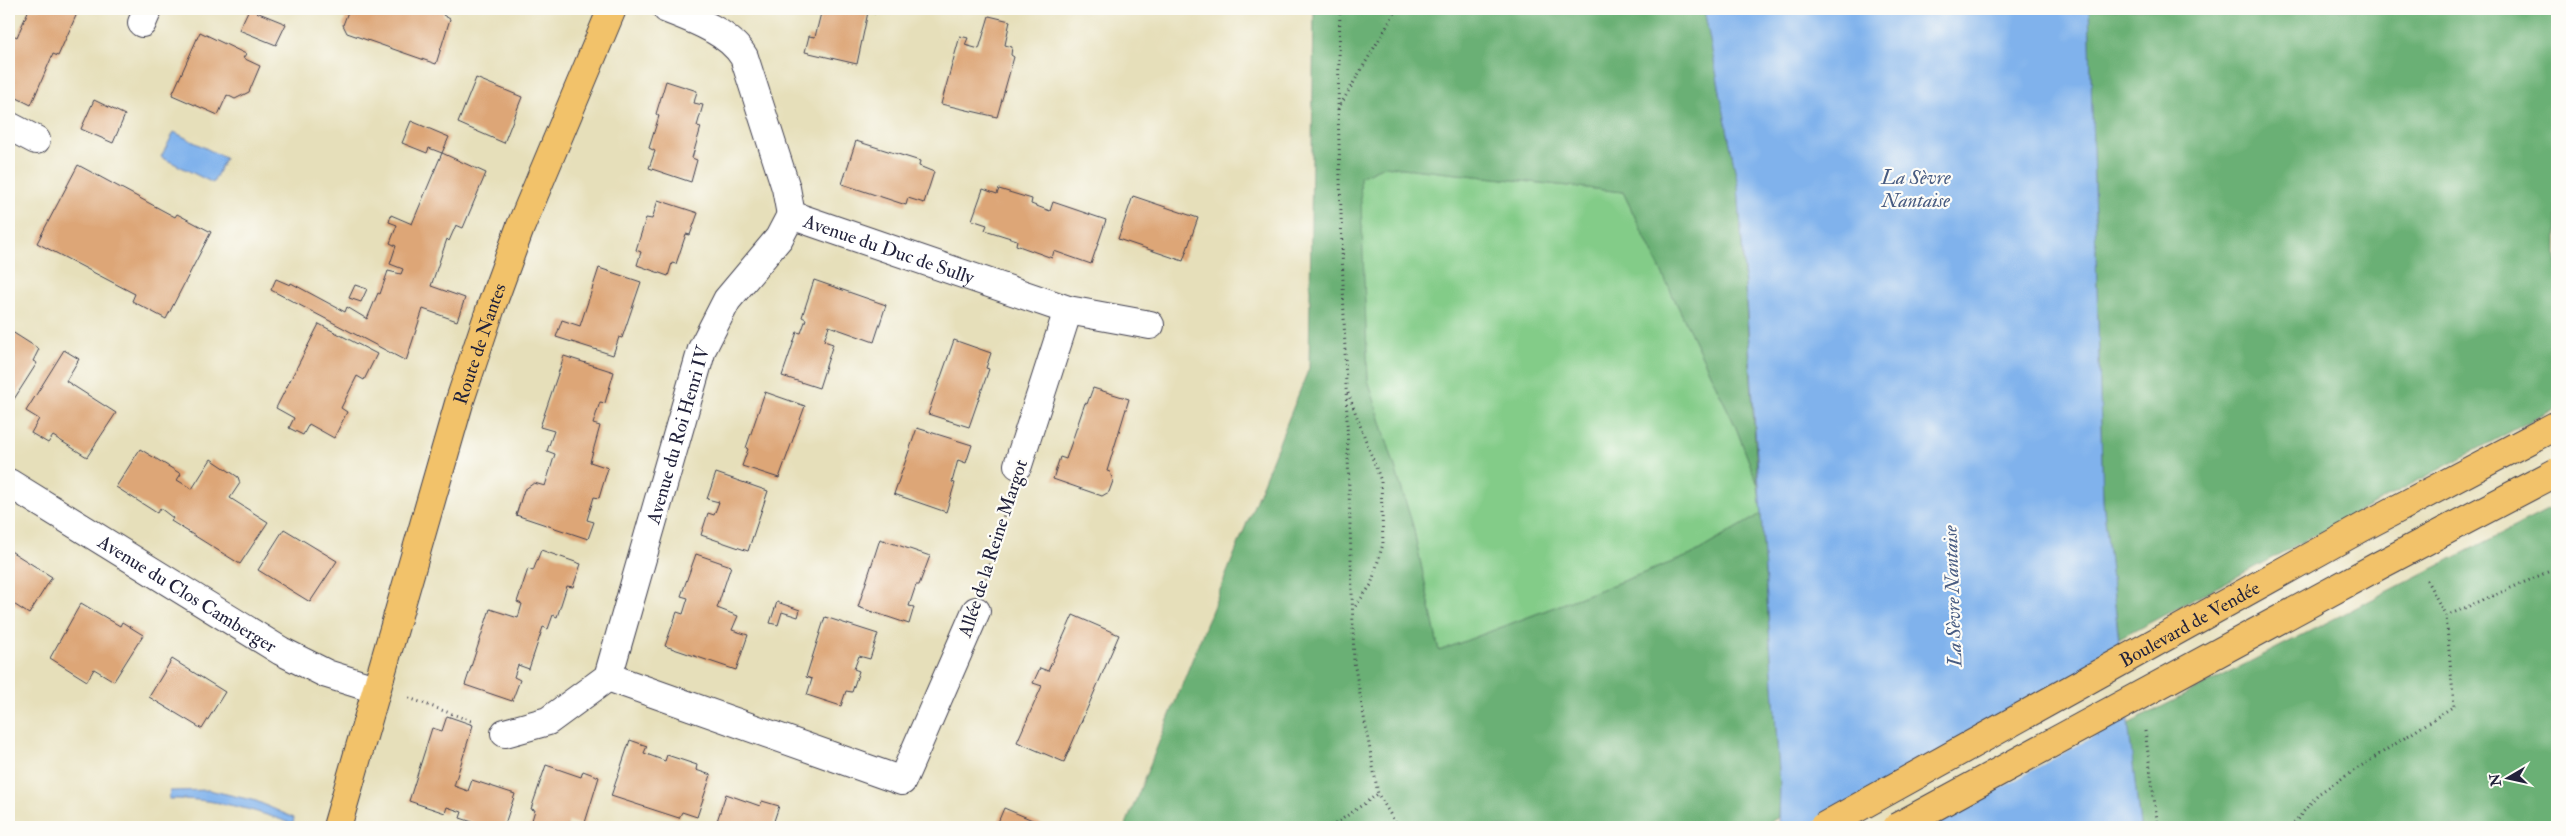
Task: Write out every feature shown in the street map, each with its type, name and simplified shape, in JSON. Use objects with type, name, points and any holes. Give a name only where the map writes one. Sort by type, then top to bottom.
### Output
[{"type":"main road","name":"Route de Nantes","points":[[337,827],[375,689],[459,404],[490,310],[520,228],[612,9]]},
{"type":"main road","name":"Boulevard de Vendée","points":[[1823,827],[2363,527],[2557,425]]},
{"type":"main road","name":"Boulevard de Vendée","points":[[1898,827],[2380,564],[2557,472]]},
{"type":"street","name":"Avenue du Duc de Sully","points":[[667,9],[726,37],[737,45],[744,57],[786,188],[791,215],[1068,310],[1150,324]]},
{"type":"street","points":[[9,126],[36,140]]},
{"type":"street","name":"Avenue du Roi Henri IV","points":[[608,676],[702,349],[727,300],[779,238],[791,215]]},
{"type":"street","name":"Allée de la Reine Margot","points":[[1018,466],[1068,310]]},
{"type":"street","name":"Avenue du Clos Camberger","points":[[9,482],[281,651],[327,674],[375,689]]},
{"type":"street","name":"Allée de la Reine Margot","points":[[608,676],[902,780],[976,611]]},
{"type":"street","points":[[505,733],[548,721],[608,676]]},
{"type":"path","points":[[1340,9],[1338,109],[1354,662],[1378,794],[1398,827]]},
{"type":"path","points":[[1338,109],[1397,9]]},
{"type":"path","points":[[1346,390],[1381,481],[1383,544],[1371,585],[1353,609]]},
{"type":"path","name":"Allée de la Reine Margot","points":[[976,611],[1018,466]]},
{"type":"path","points":[[2291,827],[2318,794],[2454,706],[2446,616],[2557,568]]},
{"type":"path","points":[[375,689],[406,696],[505,733]]},
{"type":"path","points":[[1331,827],[1378,794]]},
{"type":"green space","points":[[1314,9],[1704,9],[1738,185],[1758,485],[1735,425],[1623,192],[1384,166],[1360,177],[1368,380],[1413,526],[1439,651],[1691,555],[1761,514],[1780,784],[1779,817],[1762,827],[1125,827],[1309,368]]},
{"type":"green space","points":[[2089,9],[2557,9],[2557,407],[2119,639],[2103,501]]},
{"type":"green space","points":[[1384,166],[1623,192],[1735,425],[1758,485],[1761,514],[1691,555],[1439,651],[1413,526],[1368,380],[1359,177]]},
{"type":"green space","points":[[2557,505],[2557,827],[2140,827],[2128,724]]},
{"type":"water","name":"La Sèvre Nantaise","points":[[1704,9],[2089,9],[2103,501],[2140,827],[1779,827],[1780,784],[1738,185]]},
{"type":"water","points":[[174,132],[225,158],[213,183],[161,157]]},
{"type":"water","points":[[209,790],[256,801],[294,818],[293,824],[232,806],[201,800],[169,799],[170,791]]},
{"type":"pier","points":[[2123,651],[2130,716],[1931,827],[1808,827]]},
{"type":"building","points":[[29,9],[79,9],[58,56],[53,54],[31,105],[9,94],[9,33],[17,37]]},
{"type":"building","points":[[249,9],[286,24],[276,45],[239,30]]},
{"type":"building","points":[[349,9],[445,9],[443,15],[450,19],[436,64],[347,33],[343,25]]},
{"type":"building","points":[[822,9],[876,9],[875,14],[868,12],[857,64],[805,52],[809,36],[815,37]]},
{"type":"building","points":[[989,16],[1010,21],[1005,45],[1012,47],[1011,55],[1014,57],[997,117],[941,104],[960,36],[968,38],[965,45],[979,49]]},
{"type":"building","points":[[200,32],[246,54],[243,58],[260,66],[249,92],[235,99],[227,95],[218,115],[172,95]]},
{"type":"building","points":[[476,78],[522,97],[504,143],[458,123]]},
{"type":"building","points":[[666,81],[697,91],[694,103],[703,105],[697,126],[701,127],[692,158],[697,160],[691,182],[649,168],[655,151],[649,148],[659,116],[656,114]]},
{"type":"building","points":[[94,100],[125,115],[113,143],[81,129]]},
{"type":"building","points":[[411,121],[449,137],[442,153],[429,148],[427,153],[402,143]]},
{"type":"building","points":[[856,141],[920,161],[919,166],[934,172],[924,203],[908,198],[906,205],[842,184]]},
{"type":"building","points":[[442,153],[486,173],[463,228],[456,225],[449,241],[447,239],[431,286],[465,298],[457,321],[423,309],[406,361],[271,290],[276,279],[290,285],[291,283],[345,312],[347,307],[367,319],[378,293],[380,294],[388,271],[401,274],[403,269],[390,264],[396,246],[390,243],[397,225],[389,222],[391,215],[412,224]]},
{"type":"building","points":[[78,165],[175,217],[177,214],[211,232],[166,319],[132,301],[135,294],[37,243]]},
{"type":"building","points":[[983,189],[997,194],[999,189],[1032,199],[1031,204],[1050,211],[1053,202],[1106,220],[1091,264],[1054,251],[1052,258],[1016,245],[1017,240],[985,230],[987,225],[972,220]]},
{"type":"building","points":[[1133,196],[1198,218],[1183,261],[1118,239]]},
{"type":"building","points":[[658,200],[698,213],[690,235],[686,234],[676,264],[672,263],[668,276],[637,265],[641,252],[636,250],[646,218],[652,219]]},
{"type":"building","points":[[599,268],[641,282],[622,338],[619,337],[613,355],[556,337],[562,320],[580,326]]},
{"type":"building","points":[[814,280],[886,305],[874,342],[829,326],[824,341],[833,344],[819,388],[782,376],[797,332],[801,333],[806,319],[802,317]]},
{"type":"building","points":[[355,285],[367,289],[361,302],[349,298]]},
{"type":"building","points":[[319,324],[377,354],[364,380],[357,376],[341,408],[347,412],[334,438],[309,424],[303,435],[289,428],[294,418],[276,408]]},
{"type":"building","points":[[9,330],[39,349],[33,361],[37,363],[9,407]]},
{"type":"building","points":[[954,340],[991,353],[986,368],[989,369],[969,427],[928,414]]},
{"type":"building","points":[[64,350],[79,359],[66,381],[116,413],[87,457],[53,436],[48,443],[31,433],[39,419],[26,411]]},
{"type":"building","points":[[564,356],[614,372],[605,403],[600,402],[593,424],[600,426],[590,462],[608,468],[599,498],[594,497],[587,520],[594,522],[588,539],[516,515],[524,490],[534,483],[545,486],[555,454],[547,451],[554,431],[540,427]]},
{"type":"building","points":[[1093,388],[1129,399],[1107,471],[1110,472],[1113,481],[1109,492],[1102,496],[1053,479],[1060,457],[1066,459],[1085,403],[1087,404]]},
{"type":"building","points":[[765,392],[805,406],[779,478],[742,466],[748,449],[746,448]]},
{"type":"building","points":[[917,428],[972,445],[966,463],[958,460],[952,482],[955,483],[946,512],[894,494]]},
{"type":"building","points":[[140,449],[181,474],[177,480],[192,489],[211,459],[238,477],[240,483],[230,498],[268,522],[240,564],[171,521],[173,518],[160,508],[157,513],[116,487]]},
{"type":"building","points":[[716,473],[768,491],[748,551],[701,535],[708,513],[714,515],[719,502],[707,499]]},
{"type":"building","points":[[284,529],[337,561],[310,602],[258,570]]},
{"type":"building","points":[[880,539],[930,556],[919,585],[916,585],[909,606],[914,607],[909,624],[858,607]]},
{"type":"building","points":[[9,550],[52,577],[29,614],[9,601]]},
{"type":"building","points":[[541,550],[581,564],[573,587],[567,586],[557,617],[553,615],[548,629],[543,627],[529,669],[518,665],[514,677],[520,680],[512,701],[465,685],[490,609],[518,618],[522,604],[517,602],[528,569],[533,571]]},
{"type":"building","points":[[696,554],[731,566],[717,608],[738,616],[732,630],[748,635],[736,670],[665,646],[677,612],[683,614],[688,598],[681,596]]},
{"type":"building","points":[[777,602],[800,610],[798,617],[782,612],[778,625],[770,623]]},
{"type":"building","points":[[81,603],[120,626],[122,622],[143,635],[114,681],[94,669],[87,681],[50,658]]},
{"type":"building","points":[[1073,615],[1119,635],[1064,762],[1017,742],[1042,686],[1033,683],[1040,668],[1048,671]]},
{"type":"building","points":[[825,617],[878,634],[870,659],[859,656],[854,669],[859,671],[852,692],[846,691],[841,706],[807,695],[812,679],[806,677]]},
{"type":"building","points":[[172,659],[225,692],[202,729],[149,697]]},
{"type":"building","points":[[447,716],[473,725],[454,786],[468,791],[472,780],[515,794],[504,827],[488,827],[460,818],[462,812],[447,807],[445,813],[409,801],[432,728],[442,731]]},
{"type":"building","points":[[630,740],[647,746],[644,753],[665,761],[667,755],[697,765],[696,770],[711,775],[697,817],[682,812],[679,818],[611,796]]},
{"type":"building","points":[[546,765],[581,777],[583,771],[599,777],[584,826],[569,821],[567,827],[530,827],[535,810],[531,809]]},
{"type":"building","points":[[726,794],[760,806],[762,801],[779,806],[772,827],[715,827]]},
{"type":"building","points":[[1004,808],[1049,827],[996,827]]}]
